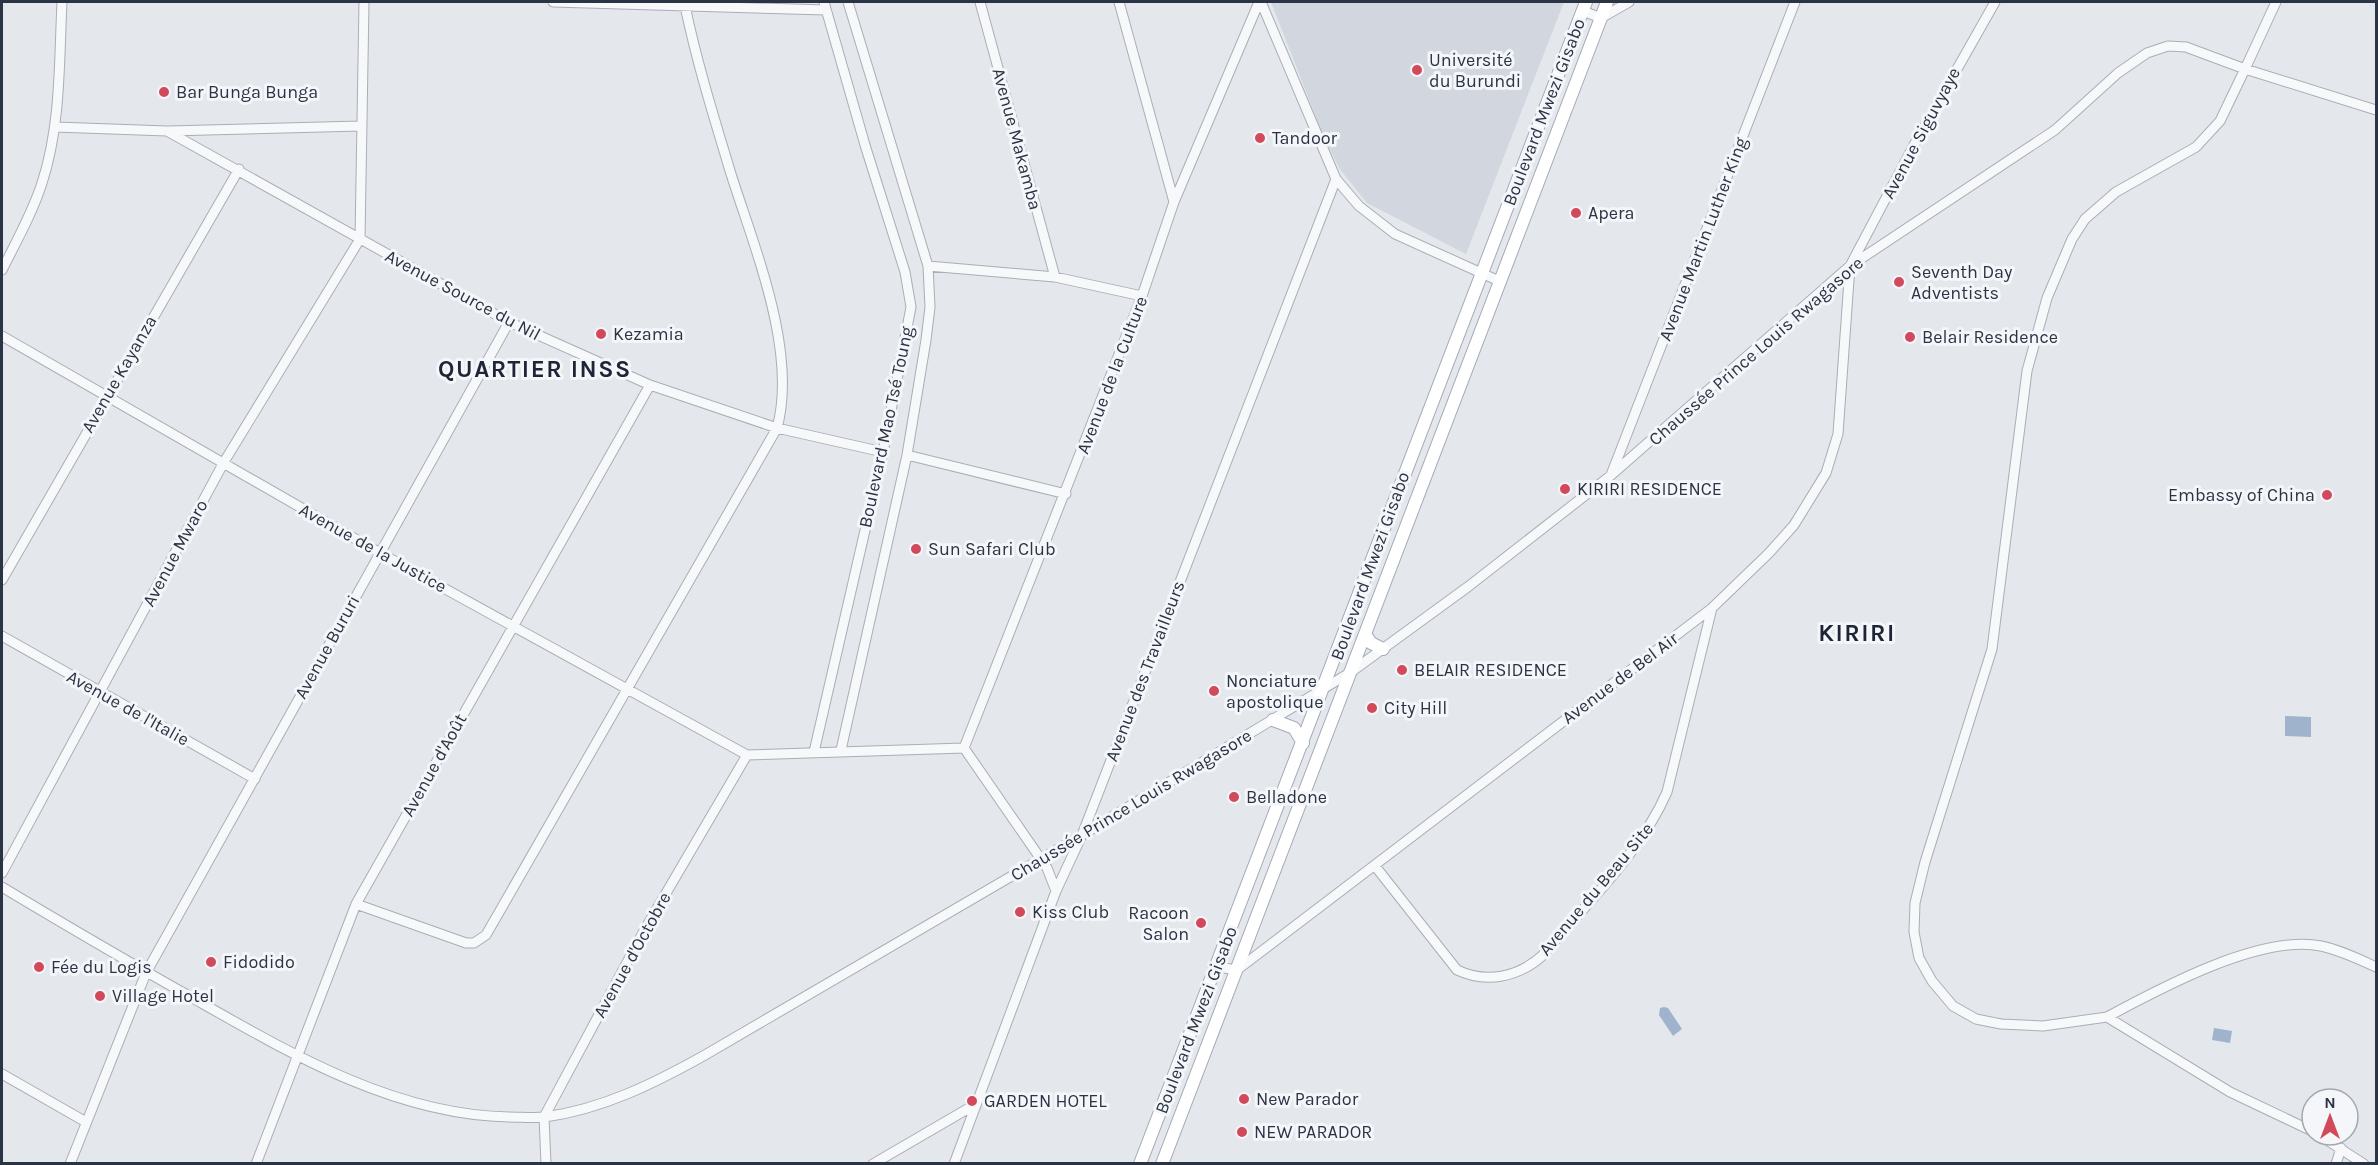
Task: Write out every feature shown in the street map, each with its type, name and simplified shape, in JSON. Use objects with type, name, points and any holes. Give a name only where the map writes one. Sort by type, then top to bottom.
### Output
[{"type":"main road","name":"Boulevard Mwezi Gisabo","points":[[1162,1164],[1351,672],[1429,461],[1607,2]]},
{"type":"main road","name":"Boulevard Mwezi Gisabo","points":[[1140,1164],[1585,6]]},
{"type":"main road","points":[[1411,455],[1429,461]]},
{"type":"main road","points":[[1365,634],[1371,643],[1383,649]]},
{"type":"main road","points":[[1273,720],[1294,728],[1303,743]]},
{"type":"street","points":[[2,270],[38,196],[55,127],[62,2]]},
{"type":"street","points":[[360,239],[364,2]]},
{"type":"street","points":[[553,2],[684,6],[825,6]]},
{"type":"street","name":"Boulevard Mao Tsé Toung","points":[[841,750],[907,455],[929,318],[928,266],[848,2]]},
{"type":"street","name":"Avenue Makamba","points":[[980,2],[1055,277]]},
{"type":"street","points":[[1119,2],[1174,202]]},
{"type":"street","points":[[1260,2],[1336,179],[1359,206],[1395,234],[1499,281]]},
{"type":"street","name":"Avenue de la Culture","points":[[964,748],[1066,494],[1142,296],[1174,202],[1260,2]]},
{"type":"street","points":[[1585,6],[1601,18],[1629,2]]},
{"type":"street","name":"Avenue Martin Luther King","points":[[1610,477],[1795,2]]},
{"type":"street","name":"Avenue Siguvyaye","points":[[1850,267],[1919,135],[1995,2]]},
{"type":"street","points":[[2276,2],[2220,121],[2196,147],[2116,192],[2085,219],[2072,239],[2047,298],[2027,371],[1992,649],[1925,862],[1915,903],[1914,932],[1919,958],[1932,981],[1953,1006],[1976,1019],[2001,1024],[2043,1026],[2107,1017],[2177,981],[2252,953],[2279,946],[2320,946],[2376,967]]},
{"type":"street","points":[[356,904],[466,943],[481,940],[512,891],[777,428],[783,405],[784,383],[773,314],[684,6]]},
{"type":"street","name":"Boulevard Mao Tsé Toung","points":[[814,752],[883,452],[911,307],[909,291],[825,6]]},
{"type":"street","name":"Chaussée Prince Louis Rwagasore","points":[[2,888],[146,973],[296,1056],[392,1095],[429,1106],[494,1116],[544,1117],[618,1098],[655,1082],[1082,835],[1351,672],[1469,586],[1610,477],[1850,267],[2055,130],[2118,73],[2147,53],[2168,46],[2186,47],[2245,69],[2376,110]]},
{"type":"street","points":[[167,131],[361,126]]},
{"type":"street","name":"Avenue Source du Nil","points":[[55,127],[167,131],[509,322],[650,385],[777,428],[883,452]]},
{"type":"street","name":"Avenue Kayanza","points":[[2,580],[238,169]]},
{"type":"street","name":"Avenue des Travailleurs","points":[[954,1164],[1056,891],[1082,835],[1336,179]]},
{"type":"street","name":"Avenue Mwaro","points":[[2,873],[224,462],[360,239]]},
{"type":"street","points":[[928,266],[1055,277],[1142,296]]},
{"type":"street","name":"Avenue de Bel Air","points":[[1236,970],[1712,608],[1769,553],[1794,525],[1834,455],[1840,416],[1850,267]]},
{"type":"street","name":"Avenue Bururi","points":[[70,1164],[146,973],[509,322]]},
{"type":"street","name":"Avenue de la Justice","points":[[2,336],[380,553],[626,690],[747,754]]},
{"type":"street","name":"Avenue d'Août","points":[[256,1164],[356,904],[650,385]]},
{"type":"street","points":[[907,455],[1066,494]]},
{"type":"street","name":"Avenue du Beau Site","points":[[1375,866],[1457,970],[1470,976],[1489,977],[1510,975],[1527,969],[1542,956],[1628,855],[1658,814],[1670,781],[1712,608]]},
{"type":"street","name":"Avenue de l'Italie","points":[[2,636],[255,779]]},
{"type":"street","points":[[747,754],[964,748],[1054,879],[1056,891]]},
{"type":"street","name":"Avenue d'Octobre","points":[[544,1117],[645,929],[747,754]]},
{"type":"street","points":[[1217,967],[1236,970]]},
{"type":"street","points":[[2107,1017],[2230,1092],[2300,1125]]},
{"type":"street","points":[[2,1074],[86,1122]]},
{"type":"street","points":[[873,1164],[976,1104]]},
{"type":"street","points":[[544,1117],[546,1164]]},
{"type":"street","points":[[2336,1164],[2341,1148],[2364,1164]]},
{"type":"shaded area","name":"Université du Burundi","points":[[1271,2],[1564,2],[1466,254],[1367,203],[1339,168],[1321,130]]},
{"type":"water","points":[[2285,716],[2311,717],[2311,737],[2285,736]]},
{"type":"water","points":[[1660,1008],[1668,1008],[1682,1029],[1673,1036],[1659,1015]]},
{"type":"water","points":[[2214,1028],[2232,1031],[2230,1043],[2212,1040]]},
{"type":"place","name":"Université du Burundi","points":[[1417,70]]},
{"type":"place","name":"Bar Bunga Bunga","points":[[164,92]]},
{"type":"place","name":"Tandoor","points":[[1260,138]]},
{"type":"place","name":"Apera","points":[[1576,213]]},
{"type":"place","name":"Seventh Day Adventists","points":[[1899,282]]},
{"type":"place","name":"Kezamia","points":[[601,334]]},
{"type":"place","name":"Belair Residence","points":[[1910,337]]},
{"type":"place","name":"KIRIRI RESIDENCE","points":[[1565,489]]},
{"type":"place","name":"Embassy of China","points":[[2327,495]]},
{"type":"place","name":"Sun Safari Club","points":[[916,549]]},
{"type":"place","name":"BELAIR RESIDENCE","points":[[1402,670]]},
{"type":"place","name":"Nonciature apostolique","points":[[1214,691]]},
{"type":"place","name":"City Hill","points":[[1372,708]]},
{"type":"place","name":"Belladone","points":[[1234,797]]},
{"type":"place","name":"Kiss Club","points":[[1020,912]]},
{"type":"place","name":"Racoon Salon","points":[[1201,923]]},
{"type":"place","name":"Fidodido","points":[[211,962]]},
{"type":"place","name":"Fée du Logis","points":[[39,967]]},
{"type":"place","name":"Village Hotel","points":[[100,996]]},
{"type":"place","name":"New Parador","points":[[1244,1099]]},
{"type":"place","name":"GARDEN HOTEL","points":[[972,1101]]},
{"type":"place","name":"NEW PARADOR","points":[[1242,1132]]},
{"type":"district","name":"QUARTIER INSS","points":[[535,369]]},
{"type":"district","name":"KIRIRI","points":[[1857,633]]}]
